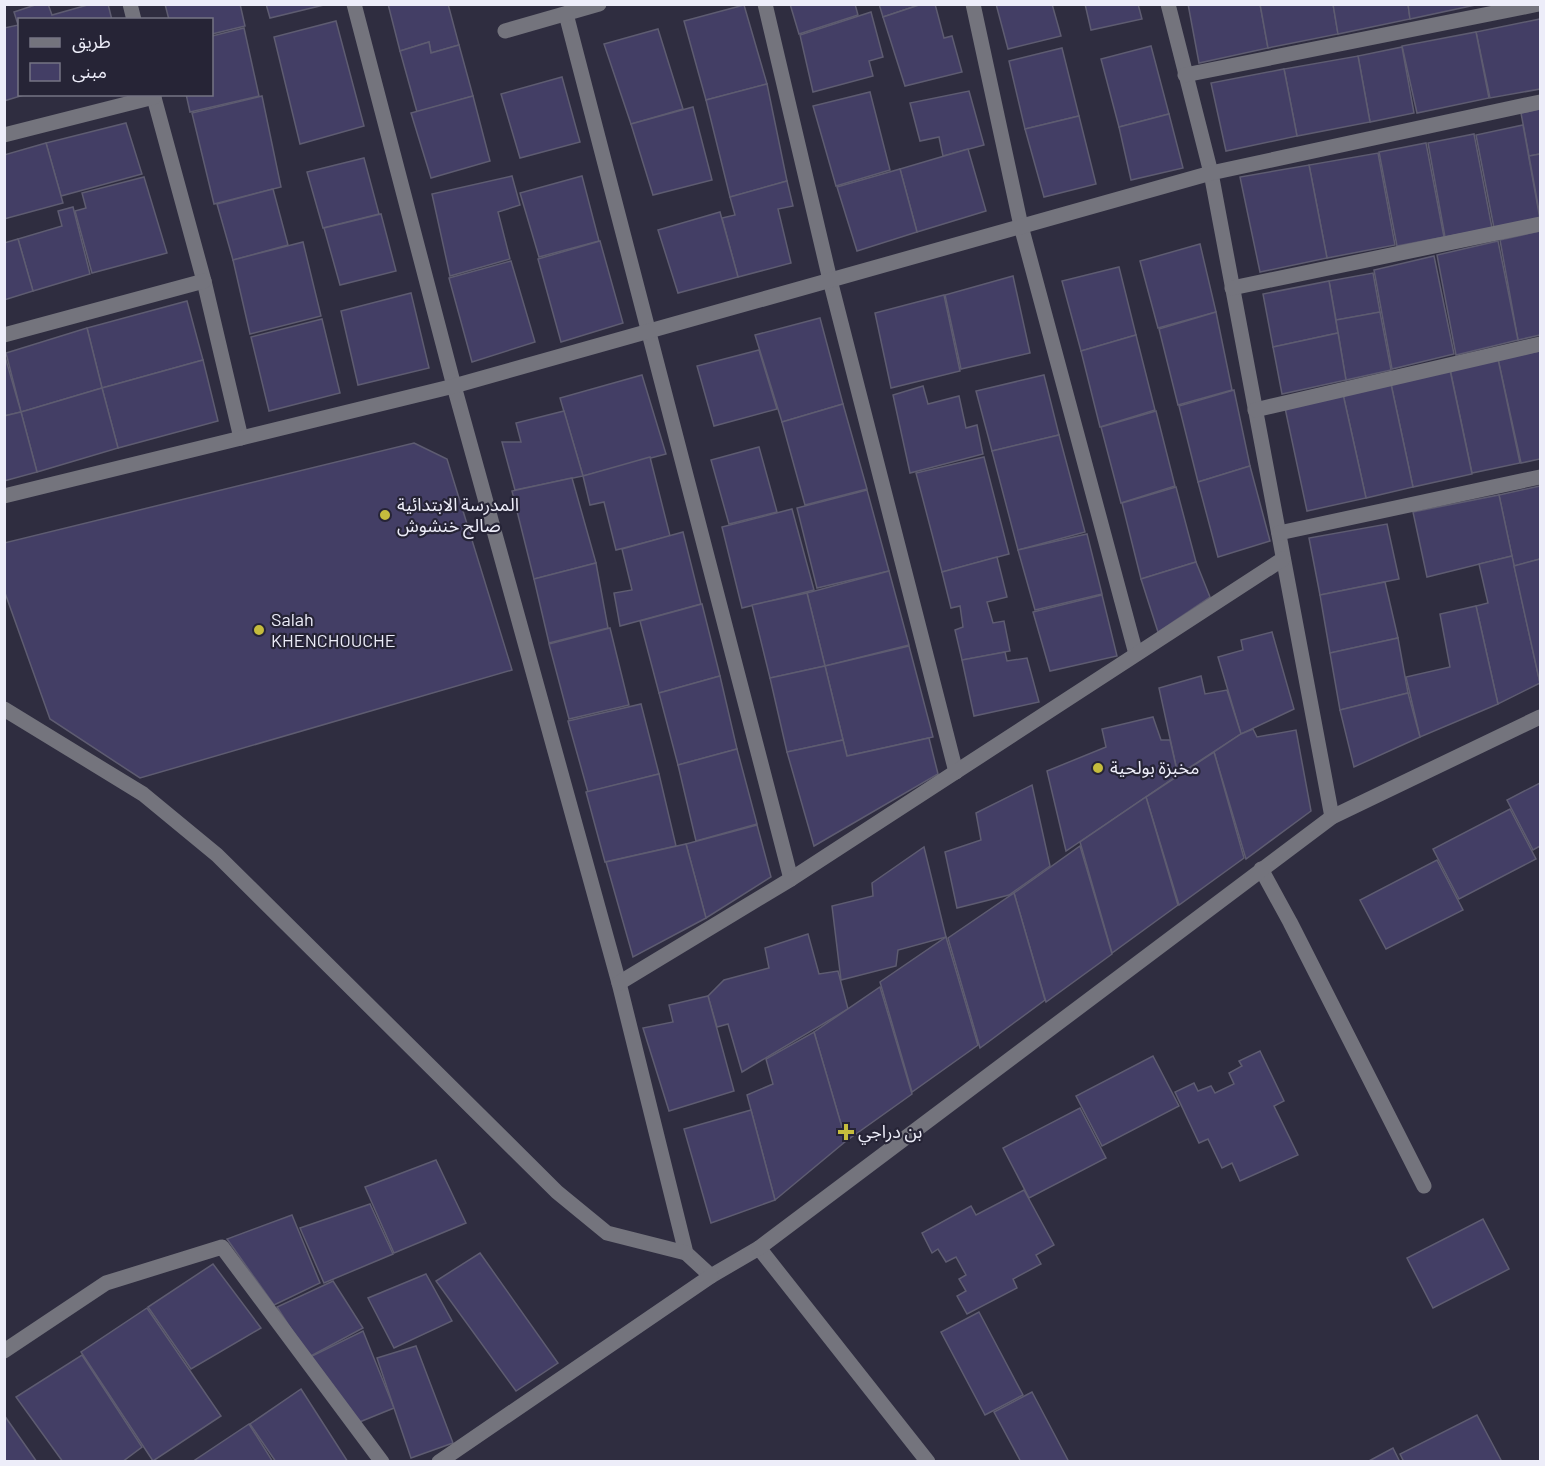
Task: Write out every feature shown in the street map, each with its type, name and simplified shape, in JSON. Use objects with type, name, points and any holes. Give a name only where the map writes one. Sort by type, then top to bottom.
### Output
[{"type":"street","points":[[354,4],[454,386],[619,983],[686,1253]]},
{"type":"street","points":[[505,31],[599,4]]},
{"type":"street","points":[[765,4],[830,280],[956,772]]},
{"type":"street","points":[[973,4],[1021,226],[1137,654]]},
{"type":"street","points":[[1168,4],[1211,173],[1332,817]]},
{"type":"street","points":[[1185,75],[1539,4]]},
{"type":"street","points":[[566,14],[791,879]]},
{"type":"street","points":[[4,135],[153,96],[204,280],[241,438]]},
{"type":"street","points":[[4,496],[454,386],[1211,173],[1540,102]]},
{"type":"street","points":[[1232,288],[1540,224]]},
{"type":"street","points":[[4,335],[204,280]]},
{"type":"street","points":[[1255,410],[1540,344]]},
{"type":"street","points":[[1279,533],[1540,477]]},
{"type":"street","points":[[619,983],[791,879],[1283,559]]},
{"type":"street","points":[[4,709],[143,794],[217,855],[557,1192],[607,1233],[686,1253],[711,1276]]},
{"type":"street","points":[[443,1460],[711,1276],[759,1248],[1332,817],[1540,717]]},
{"type":"street","points":[[1261,869],[1425,1186]]},
{"type":"street","points":[[4,1351],[106,1283],[222,1247],[382,1461]]},
{"type":"street","points":[[759,1248],[928,1461]]},
{"type":"building","points":[[38,4],[48,4],[52,15],[91,4],[108,4],[112,18],[18,18],[18,25],[14,12]]},
{"type":"building","points":[[165,4],[240,4],[245,26],[213,34],[213,18],[168,18]]},
{"type":"building","points":[[266,4],[328,4],[270,18]]},
{"type":"building","points":[[388,4],[448,4],[459,45],[431,53],[429,42],[400,51]]},
{"type":"building","points":[[790,4],[855,4],[858,15],[799,34]]},
{"type":"building","points":[[879,4],[922,4],[883,17]]},
{"type":"building","points":[[922,4],[935,4],[944,38],[952,36],[962,72],[905,86],[883,17]]},
{"type":"building","points":[[996,4],[1052,4],[1061,36],[1008,49]]},
{"type":"building","points":[[1085,4],[1138,4],[1142,19],[1091,30]]},
{"type":"building","points":[[1188,4],[1260,4],[1268,48],[1199,63]]},
{"type":"building","points":[[1260,4],[1333,4],[1338,34],[1268,48]]},
{"type":"building","points":[[1333,4],[1408,4],[1410,19],[1338,34]]},
{"type":"building","points":[[1408,4],[1480,4],[1410,19]]},
{"type":"building","points":[[744,5],[767,84],[706,100],[684,21]]},
{"type":"building","points":[[871,12],[883,57],[869,61],[873,76],[813,92],[800,35]]},
{"type":"building","points":[[1540,19],[1540,89],[1490,98],[1476,32]]},
{"type":"building","points":[[336,21],[364,126],[300,144],[274,37]]},
{"type":"building","points":[[18,25],[18,96],[20,96],[4,101],[4,28]]},
{"type":"building","points":[[244,28],[259,96],[190,112],[186,96],[213,96],[213,36]]},
{"type":"building","points":[[658,29],[683,109],[631,124],[604,44]]},
{"type":"building","points":[[1476,32],[1489,98],[1417,113],[1402,46]]},
{"type":"building","points":[[429,42],[431,53],[459,45],[473,96],[417,112],[400,51]]},
{"type":"building","points":[[1151,46],[1169,114],[1119,127],[1101,59]]},
{"type":"building","points":[[1402,47],[1414,113],[1370,122],[1358,56]]},
{"type":"building","points":[[1062,48],[1079,116],[1025,129],[1009,61]]},
{"type":"building","points":[[1358,56],[1370,122],[1297,136],[1284,69]]},
{"type":"building","points":[[1284,69],[1297,136],[1226,151],[1211,83]]},
{"type":"building","points":[[562,77],[580,142],[520,158],[501,94]]},
{"type":"building","points":[[767,84],[787,181],[730,197],[706,100]]},
{"type":"building","points":[[969,91],[984,145],[943,156],[939,137],[920,141],[910,103]]},
{"type":"building","points":[[870,92],[890,170],[836,186],[813,106]]},
{"type":"building","points":[[262,96],[281,187],[214,204],[192,113]]},
{"type":"building","points":[[473,96],[490,161],[431,178],[411,113]]},
{"type":"building","points":[[693,107],[712,180],[653,195],[631,124]]},
{"type":"building","points":[[1540,109],[1540,154],[1529,156],[1521,113]]},
{"type":"building","points":[[1169,114],[1183,168],[1131,180],[1119,127]]},
{"type":"building","points":[[1079,116],[1096,184],[1044,197],[1025,129]]},
{"type":"building","points":[[126,123],[142,174],[61,196],[46,143]]},
{"type":"building","points":[[1523,125],[1540,219],[1494,228],[1476,135]]},
{"type":"building","points":[[1474,134],[1492,228],[1445,237],[1428,143]]},
{"type":"building","points":[[46,143],[63,203],[4,219],[4,155]]},
{"type":"building","points":[[1426,143],[1444,237],[1397,246],[1379,152]]},
{"type":"building","points":[[968,149],[986,211],[917,232],[900,169]]},
{"type":"building","points":[[1378,153],[1395,245],[1327,258],[1309,165]]},
{"type":"building","points":[[1540,154],[1540,216],[1529,156]]},
{"type":"building","points":[[364,158],[379,214],[323,228],[307,172]]},
{"type":"building","points":[[1309,165],[1327,258],[1260,272],[1240,177]]},
{"type":"building","points":[[900,169],[917,232],[857,251],[837,187]]},
{"type":"building","points":[[512,176],[520,205],[498,212],[510,259],[450,276],[432,194]]},
{"type":"building","points":[[582,176],[599,241],[539,257],[520,193]]},
{"type":"building","points":[[144,177],[167,253],[92,273],[75,211],[86,208],[82,193]]},
{"type":"building","points":[[787,181],[793,206],[778,209],[791,263],[738,277],[722,218],[735,215],[730,197]]},
{"type":"building","points":[[273,189],[288,245],[233,260],[217,204]]},
{"type":"building","points":[[73,207],[90,274],[33,291],[18,239],[62,226],[58,211]]},
{"type":"building","points":[[720,212],[738,277],[678,293],[658,230]]},
{"type":"building","points":[[381,214],[396,271],[340,285],[324,228]]},
{"type":"building","points":[[1540,231],[1540,335],[1518,340],[1500,240]]},
{"type":"building","points":[[18,239],[33,291],[4,300],[4,243]]},
{"type":"building","points":[[600,241],[623,323],[561,342],[538,259]]},
{"type":"building","points":[[1498,241],[1518,340],[1456,355],[1437,255]]},
{"type":"building","points":[[303,242],[321,316],[250,334],[233,260]]},
{"type":"building","points":[[1200,244],[1216,312],[1158,328],[1140,261]]},
{"type":"building","points":[[1434,256],[1454,354],[1392,369],[1374,270]]},
{"type":"building","points":[[511,261],[535,342],[472,362],[449,278]]},
{"type":"building","points":[[1119,267],[1136,335],[1081,351],[1062,281]]},
{"type":"building","points":[[1373,273],[1380,312],[1336,320],[1329,281]]},
{"type":"building","points":[[1013,276],[1030,353],[961,369],[945,295]]},
{"type":"building","points":[[1329,281],[1338,333],[1273,347],[1263,294]]},
{"type":"building","points":[[411,293],[429,368],[358,385],[341,311]]},
{"type":"building","points":[[944,295],[960,371],[891,388],[875,313]]},
{"type":"building","points":[[187,301],[203,360],[102,388],[87,328]]},
{"type":"building","points":[[1216,312],[1232,390],[1178,405],[1159,329]]},
{"type":"building","points":[[1380,312],[1391,370],[1346,380],[1336,320]]},
{"type":"building","points":[[820,318],[843,404],[782,422],[755,335]]},
{"type":"building","points":[[322,319],[340,393],[269,411],[251,337]]},
{"type":"building","points":[[87,328],[102,388],[21,412],[6,353]]},
{"type":"building","points":[[1338,333],[1346,380],[1282,394],[1273,347]]},
{"type":"building","points":[[1136,335],[1155,410],[1100,427],[1081,351]]},
{"type":"building","points":[[759,350],[777,409],[714,426],[697,366]]},
{"type":"building","points":[[1540,351],[1540,459],[1521,463],[1498,359]]},
{"type":"building","points":[[4,353],[21,412],[4,416]]},
{"type":"building","points":[[1498,359],[1520,463],[1472,473],[1450,369]]},
{"type":"building","points":[[203,360],[218,421],[118,448],[102,388]]},
{"type":"building","points":[[1450,370],[1472,474],[1413,487],[1391,384]]},
{"type":"building","points":[[642,375],[666,454],[583,476],[560,398]]},
{"type":"building","points":[[1044,375],[1059,435],[992,451],[976,391]]},
{"type":"building","points":[[1391,384],[1413,487],[1366,498],[1343,394]]},
{"type":"building","points":[[923,386],[928,404],[959,396],[966,428],[977,425],[983,454],[910,473],[893,395]]},
{"type":"building","points":[[102,388],[118,448],[37,472],[21,412]]},
{"type":"building","points":[[1234,390],[1250,466],[1198,482],[1179,406]]},
{"type":"building","points":[[1343,394],[1366,498],[1307,511],[1285,408]]},
{"type":"building","points":[[843,404],[867,489],[805,505],[782,422]]},
{"type":"building","points":[[564,411],[583,476],[515,490],[502,442],[521,442],[516,423]]},
{"type":"building","points":[[1156,411],[1175,486],[1121,503],[1101,427]]},
{"type":"building","points":[[21,412],[37,472],[4,481],[4,416]]},
{"type":"building","points":[[1059,435],[1085,532],[1018,550],[992,451]]},
{"type":"building","name":"Salah KHENCHOUCHE","points":[[414,443],[447,459],[512,670],[140,778],[50,719],[4,590],[4,543]]},
{"type":"building","points":[[759,447],[777,512],[729,524],[711,460]]},
{"type":"building","points":[[650,457],[670,536],[616,550],[604,502],[590,505],[583,476]]},
{"type":"building","points":[[984,457],[1009,554],[942,572],[916,473]]},
{"type":"building","points":[[1250,466],[1270,541],[1218,557],[1198,482]]},
{"type":"building","points":[[572,478],[596,563],[534,579],[512,491]]},
{"type":"building","points":[[1540,486],[1540,559],[1514,566],[1499,495]]},
{"type":"building","points":[[1176,487],[1196,562],[1141,579],[1122,503]]},
{"type":"building","points":[[867,490],[889,571],[817,588],[797,508]]},
{"type":"building","points":[[1499,495],[1512,556],[1427,577],[1413,512]]},
{"type":"building","points":[[792,509],[814,590],[742,608],[722,527]]},
{"type":"building","points":[[1387,524],[1399,579],[1320,595],[1309,538]]},
{"type":"building","points":[[683,532],[701,604],[620,626],[614,593],[632,590],[622,549]]},
{"type":"building","points":[[1087,534],[1102,594],[1035,610],[1018,550]]},
{"type":"building","points":[[1512,556],[1540,683],[1498,704],[1476,606],[1488,603],[1479,564]]},
{"type":"building","points":[[997,557],[1007,597],[987,602],[993,623],[1004,621],[1010,651],[962,660],[955,630],[963,627],[960,606],[951,608],[942,572]]},
{"type":"building","points":[[1540,559],[1540,683],[1514,566]]},
{"type":"building","points":[[1196,562],[1210,597],[1158,632],[1141,579]]},
{"type":"building","points":[[596,563],[608,628],[549,643],[534,579]]},
{"type":"building","points":[[889,571],[909,645],[825,666],[807,593]]},
{"type":"building","points":[[1385,582],[1398,638],[1330,653],[1320,595]]},
{"type":"building","points":[[807,593],[825,666],[770,678],[752,605]]},
{"type":"building","points":[[1102,595],[1117,656],[1050,671],[1033,612]]},
{"type":"building","points":[[702,604],[720,676],[659,693],[640,621]]},
{"type":"building","points":[[1476,606],[1498,704],[1420,737],[1406,677],[1450,667],[1440,614]]},
{"type":"building","points":[[610,628],[629,705],[569,719],[549,644]]},
{"type":"building","points":[[1272,632],[1294,709],[1241,734],[1218,657],[1243,650],[1241,640]]},
{"type":"building","points":[[1398,638],[1408,693],[1340,710],[1330,653]]},
{"type":"building","points":[[909,646],[933,737],[847,756],[825,666]]},
{"type":"building","points":[[1005,652],[1007,661],[1027,658],[1039,702],[974,716],[962,660]]},
{"type":"building","points":[[825,666],[843,740],[787,752],[770,678]]},
{"type":"building","points":[[720,676],[737,749],[678,765],[659,693]]},
{"type":"building","points":[[1201,676],[1205,694],[1227,690],[1241,734],[1178,775],[1159,688]]},
{"type":"building","points":[[1408,693],[1420,737],[1354,767],[1340,710]]},
{"type":"building","points":[[641,704],[659,774],[588,792],[568,721]]},
{"type":"building","points":[[1153,717],[1161,740],[1170,740],[1178,775],[1066,851],[1047,771],[1106,747],[1102,729]]},
{"type":"building","points":[[1253,729],[1257,737],[1296,730],[1311,811],[1246,859],[1214,752]]},
{"type":"building","points":[[929,738],[938,774],[814,846],[787,752],[843,740],[847,756]]},
{"type":"building","points":[[737,749],[757,824],[696,841],[678,765]]},
{"type":"building","points":[[1214,752],[1244,858],[1179,905],[1146,797]]},
{"type":"building","points":[[659,774],[676,846],[605,862],[586,792]]},
{"type":"building","points":[[1540,783],[1540,846],[1533,850],[1507,800]]},
{"type":"building","points":[[1032,785],[1050,866],[1009,895],[957,908],[945,852],[981,840],[976,813]]},
{"type":"building","points":[[1146,797],[1178,905],[1112,953],[1080,842]]},
{"type":"building","points":[[1510,809],[1536,859],[1459,899],[1433,849]]},
{"type":"building","points":[[757,825],[771,877],[706,918],[686,844]]},
{"type":"building","points":[[686,844],[706,918],[633,957],[606,862]]},
{"type":"building","points":[[1080,846],[1112,954],[1046,1002],[1014,893]]},
{"type":"building","points":[[924,847],[946,937],[898,950],[896,966],[841,980],[832,906],[873,896],[872,883]]},
{"type":"building","points":[[1437,860],[1463,910],[1386,949],[1360,900]]},
{"type":"building","points":[[1014,893],[1045,1000],[980,1048],[948,938]]},
{"type":"building","points":[[808,934],[819,974],[838,971],[848,1009],[742,1072],[728,1024],[717,1027],[708,996],[724,980],[769,968],[765,948]]},
{"type":"building","points":[[946,937],[978,1045],[912,1092],[880,982]]},
{"type":"building","points":[[880,987],[912,1094],[846,1141],[814,1032]]},
{"type":"building","points":[[708,996],[734,1091],[669,1111],[643,1028],[673,1022],[669,1005]]},
{"type":"building","points":[[814,1032],[846,1141],[775,1200],[747,1095],[773,1084],[766,1059]]},
{"type":"building","points":[[1260,1051],[1284,1101],[1274,1106],[1298,1155],[1240,1181],[1232,1163],[1222,1168],[1208,1139],[1199,1143],[1175,1092],[1194,1083],[1198,1091],[1211,1086],[1215,1093],[1234,1084],[1229,1073],[1242,1066],[1239,1061]]},
{"type":"building","points":[[1153,1056],[1179,1106],[1102,1146],[1076,1096]]},
{"type":"building","points":[[1080,1108],[1106,1158],[1029,1198],[1003,1148]]},
{"type":"building","points":[[751,1110],[775,1200],[711,1223],[684,1129]]},
{"type":"building","points":[[436,1160],[466,1223],[394,1253],[365,1187]]},
{"type":"building","points":[[1024,1190],[1054,1245],[1036,1255],[1041,1264],[1013,1279],[1017,1288],[967,1314],[957,1296],[966,1291],[959,1279],[966,1275],[956,1257],[946,1262],[938,1249],[932,1253],[922,1233],[971,1206],[976,1215]]},
{"type":"building","points":[[370,1204],[393,1254],[324,1283],[300,1228]]},
{"type":"building","points":[[292,1215],[320,1283],[274,1305],[227,1239]]},
{"type":"building","points":[[1483,1219],[1509,1269],[1433,1308],[1407,1258]]},
{"type":"building","points":[[480,1253],[558,1363],[516,1391],[436,1281]]},
{"type":"building","points":[[213,1264],[261,1328],[191,1369],[148,1307]]},
{"type":"building","points":[[426,1274],[452,1321],[394,1348],[368,1298]]},
{"type":"building","points":[[333,1281],[363,1328],[309,1357],[277,1307]]},
{"type":"building","points":[[147,1308],[221,1416],[153,1461],[81,1352]]},
{"type":"building","points":[[979,1312],[1023,1395],[985,1415],[941,1332]]},
{"type":"building","points":[[363,1331],[394,1408],[357,1423],[310,1357]]},
{"type":"building","points":[[416,1346],[453,1443],[411,1458],[377,1358]]},
{"type":"building","points":[[82,1355],[142,1447],[122,1462],[63,1462],[16,1397]]},
{"type":"building","points":[[301,1389],[348,1462],[276,1462],[250,1424]]},
{"type":"building","points":[[1032,1392],[1069,1462],[1021,1462],[994,1412]]},
{"type":"building","points":[[4,1415],[37,1462],[4,1462]]},
{"type":"building","points":[[1477,1415],[1502,1462],[1404,1462],[1400,1454]]},
{"type":"building","points":[[249,1424],[273,1462],[192,1462]]},
{"type":"building","points":[[1393,1448],[1400,1462],[1367,1462]]},
{"type":"place","name":"المدرسة الابتدائية صالح خنشوش","points":[[385,515]]},
{"type":"place","name":"Salah KHENCHOUCHE","points":[[259,630]]},
{"type":"place","name":"مخبزة بولحية","points":[[1098,768]]},
{"type":"place","name":"بن دراجي","points":[[846,1132]]}]
